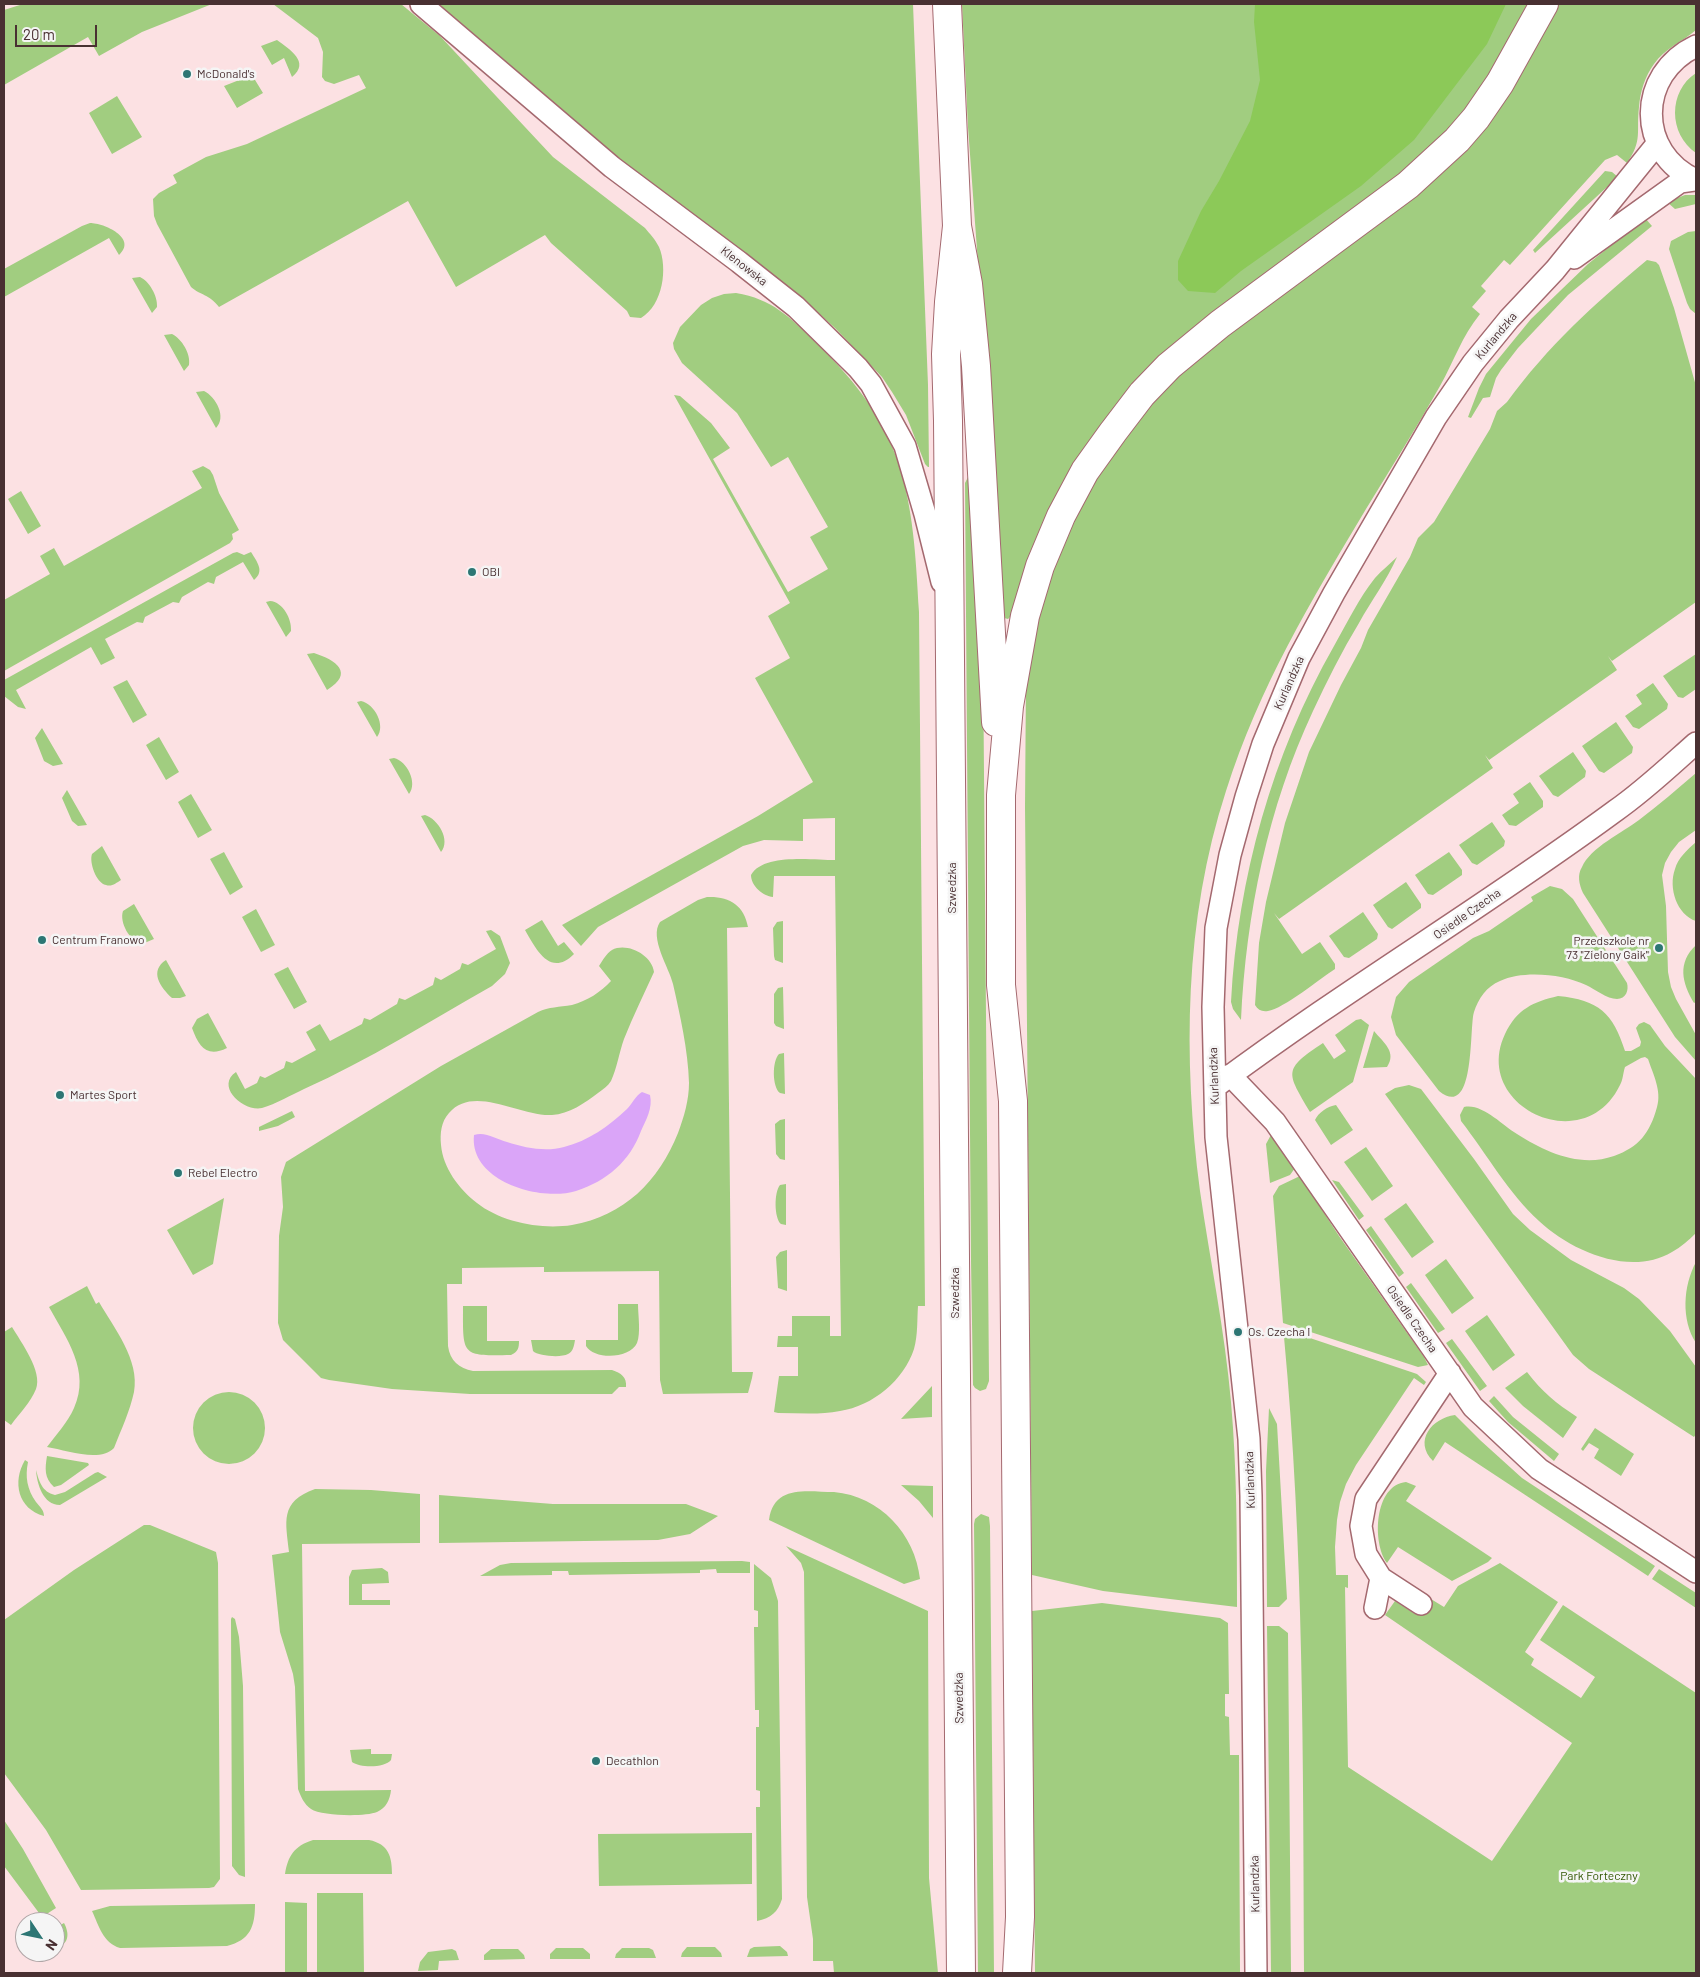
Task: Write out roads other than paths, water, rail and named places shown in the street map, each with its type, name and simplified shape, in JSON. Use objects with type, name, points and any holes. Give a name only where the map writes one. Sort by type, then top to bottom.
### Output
[{"type":"street","name":"Klenowska","points":[[420,4],[612,167],[796,306],[858,368],[871,384],[905,446],[925,514],[950,612]]},
{"type":"street","points":[[947,4],[957,226],[968,284],[976,366],[984,491],[990,638],[1001,795],[1001,985],[1013,1101],[1019,1647],[1020,1917],[1017,1973]]},
{"type":"street","points":[[1001,795],[1009,706],[1025,616],[1043,558],[1061,516],[1091,463],[1142,394],[1169,366],[1220,324],[1408,185],[1457,140],[1476,118],[1500,83],[1544,4]]},
{"type":"street","points":[[1695,180],[1672,165],[1657,144],[1652,124],[1651,103],[1657,83],[1668,65],[1684,52],[1696,46]]},
{"type":"street","name":"Kurlandzka","points":[[1256,1973],[1249,1448],[1216,1137],[1222,1081],[1213,1007],[1216,928],[1230,855],[1263,744],[1285,690],[1334,592],[1377,517],[1455,388],[1473,363],[1509,319],[1556,270],[1657,144]]},
{"type":"street","name":"Kurlandzka","points":[[1556,270],[1680,182],[1695,180]]},
{"type":"street","name":"Szwedzka","points":[[957,226],[946,354],[950,612],[961,1973]]},
{"type":"street","name":"Osiedle Czecha","points":[[1696,743],[1616,811],[1277,1041],[1222,1081],[1275,1122],[1473,1407],[1539,1469],[1696,1572]]},
{"type":"street","points":[[1421,1604],[1381,1578],[1366,1554],[1361,1526],[1366,1499],[1450,1373]]},
{"type":"street","points":[[1375,1608],[1381,1578]]},
{"type":"place","name":"McDonald's","points":[[187,74]]},
{"type":"place","name":"OBI","points":[[472,572]]},
{"type":"place","name":"Centrum Franowo","points":[[42,940]]},
{"type":"place","name":"Przedszkole nr 73 \"Zielony Gaik\"","points":[[1659,948]]},
{"type":"place","name":"Martes Sport","points":[[60,1095]]},
{"type":"place","name":"Rebel Electro","points":[[178,1173]]},
{"type":"place","name":"Os. Czecha I","points":[[1238,1332]]},
{"type":"place","name":"Decathlon","points":[[596,1761]]},
{"type":"park label","name":"Park Forteczny","points":[[1599,1876]]}]
